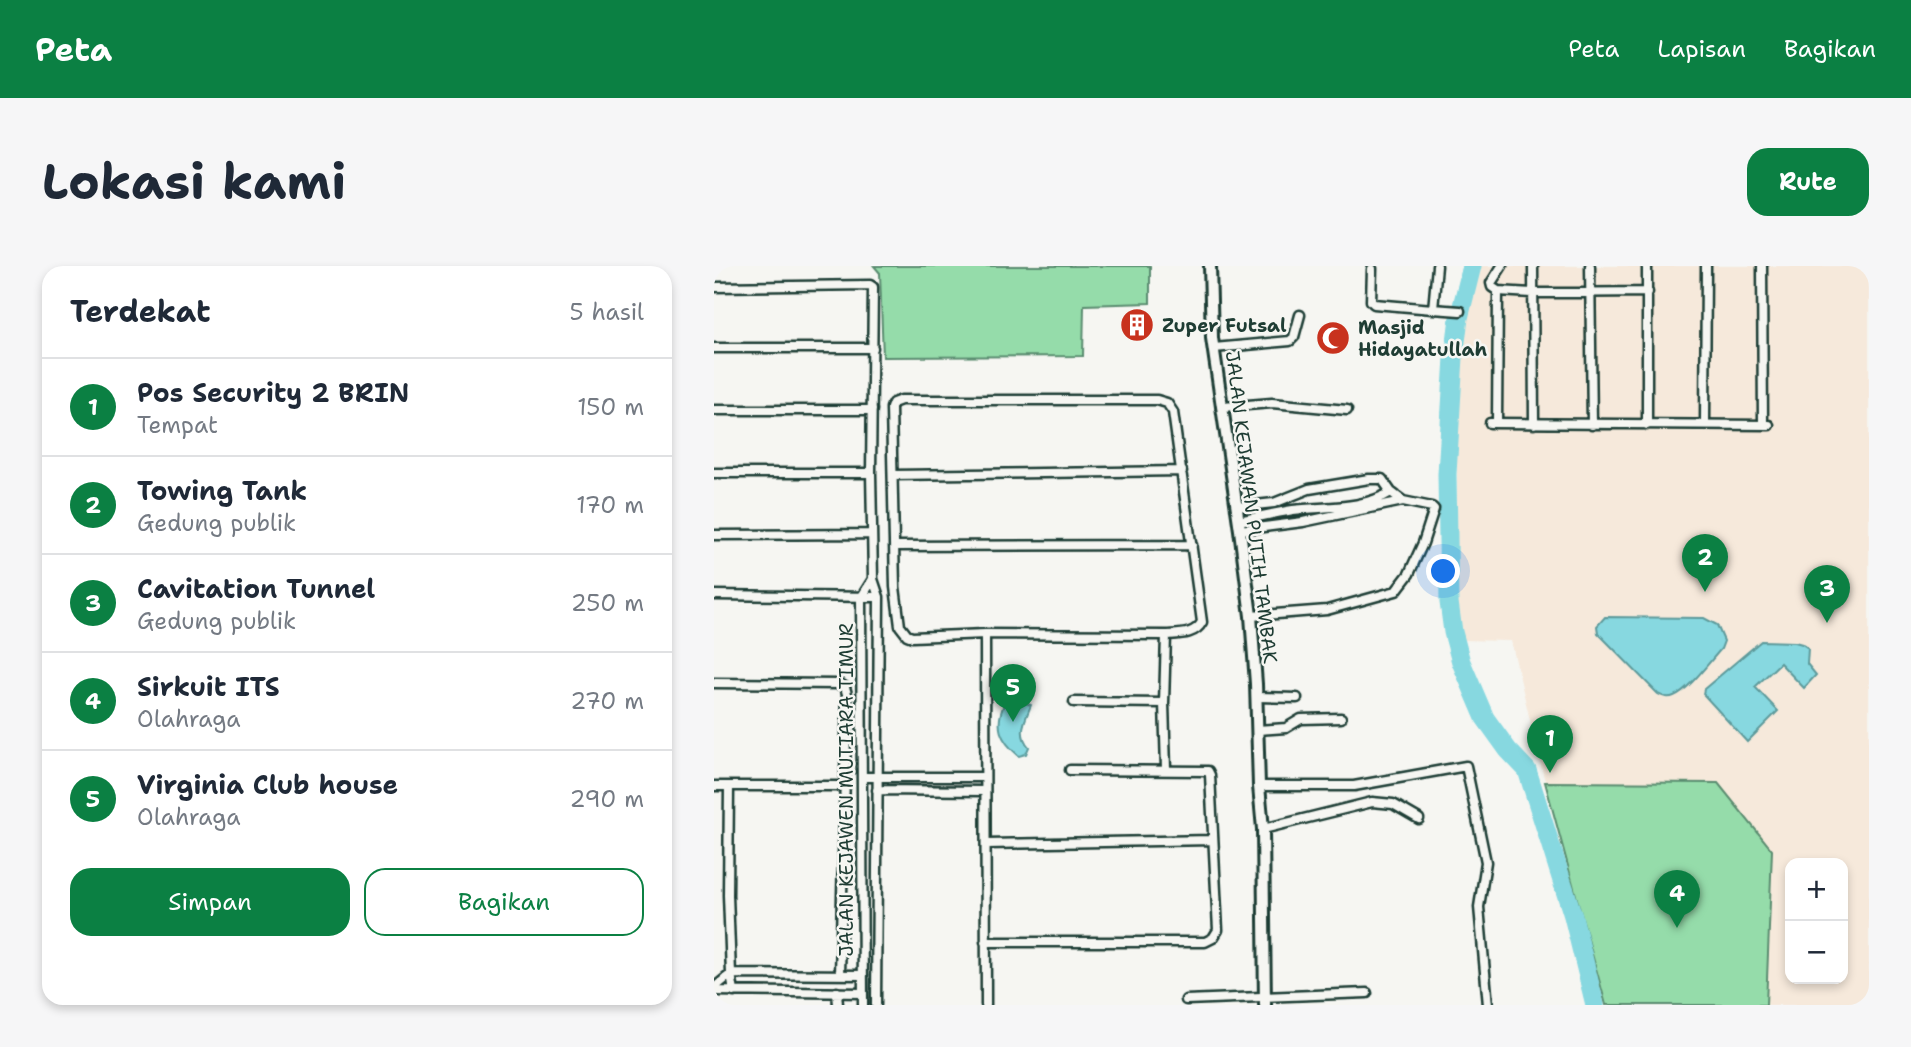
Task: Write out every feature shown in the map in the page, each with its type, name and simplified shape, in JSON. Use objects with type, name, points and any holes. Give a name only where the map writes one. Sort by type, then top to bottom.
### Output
[{"type":"street","name":"JALAN KEJAWAN PUTIH TAMBAK","points":[[1210,266],[1214,348],[1251,616],[1263,829],[1265,1002]]},
{"type":"street","points":[[1433,309],[1437,266]]},
{"type":"street","points":[[1502,266],[1490,283],[1498,290],[1532,293],[1648,292]]},
{"type":"street","points":[[1533,266],[1534,424]]},
{"type":"street","points":[[1590,266],[1592,425]]},
{"type":"street","points":[[1647,266],[1647,425]]},
{"type":"street","points":[[1705,424],[1706,266]]},
{"type":"street","points":[[1498,290],[1493,423],[1766,424],[1762,266]]},
{"type":"street","points":[[1372,270],[1371,301],[1374,304],[1460,311]]},
{"type":"street","name":"JALAN KEJAWEN MUTIARA TIMUR","points":[[714,287],[873,287],[872,534],[873,579],[879,597],[876,1005]]},
{"type":"street","points":[[1214,348],[1290,341],[1294,337],[1300,315]]},
{"type":"street","points":[[714,348],[873,348]]},
{"type":"street","points":[[901,400],[1157,400],[1167,403],[1173,412],[1182,471],[1202,622],[1199,628],[1191,632],[1166,635],[985,634],[912,637],[902,629],[898,621],[894,546],[893,403],[901,400]]},
{"type":"street","points":[[1223,407],[1272,403],[1347,411]]},
{"type":"street","points":[[714,410],[872,410]]},
{"type":"street","points":[[893,475],[1182,471]]},
{"type":"street","points":[[714,473],[871,473]]},
{"type":"street","points":[[1236,507],[1274,503],[1309,489],[1369,479],[1382,479],[1391,492],[1403,501]]},
{"type":"street","points":[[1239,526],[1296,510],[1339,507],[1375,499],[1391,492]]},
{"type":"street","points":[[1291,496],[1296,510]]},
{"type":"street","points":[[1239,526],[1303,522],[1403,501],[1434,509],[1409,574],[1396,591],[1327,610],[1251,616]]},
{"type":"street","points":[[714,535],[872,534]]},
{"type":"street","points":[[894,546],[1192,545]]},
{"type":"street","name":"JALAN KEJAWEN MUTIARA TIMUR","points":[[863,1005],[864,777],[861,597],[873,579]]},
{"type":"street","points":[[714,595],[879,597]]},
{"type":"street","points":[[985,634],[986,1005]]},
{"type":"street","points":[[1166,635],[1166,769]]},
{"type":"street","points":[[862,650],[878,651]]},
{"type":"street","points":[[714,683],[840,684],[845,687],[840,975]]},
{"type":"street","points":[[1256,697],[1297,698]]},
{"type":"street","points":[[1074,702],[1164,703]]},
{"type":"street","points":[[1257,730],[1286,728],[1301,719],[1341,718]]},
{"type":"street","points":[[1259,786],[1354,786],[1466,766],[1486,862],[1479,907],[1488,1005]]},
{"type":"street","points":[[985,942],[1205,942],[1213,938],[1218,930],[1210,775],[1205,769],[1070,770]]},
{"type":"street","points":[[864,777],[985,777]]},
{"type":"street","points":[[714,786],[845,786]]},
{"type":"street","points":[[729,786],[728,895],[734,992]]},
{"type":"street","points":[[877,790],[985,791]]},
{"type":"street","points":[[1263,829],[1372,802],[1393,804],[1419,819]]},
{"type":"street","points":[[987,844],[1213,840]]},
{"type":"street","points":[[714,989],[731,974],[863,975]]},
{"type":"street","points":[[714,989],[734,992],[863,993]]},
{"type":"street","points":[[837,992],[838,1005]]},
{"type":"street","points":[[1186,1000],[1265,1002],[1367,993]]},
{"type":"shaded area","points":[[1477,266],[1869,266],[1869,1005],[1606,1005],[1541,766],[1511,641],[1457,640],[1457,453],[1464,323]]},
{"type":"green space","points":[[874,266],[1150,266],[1150,303],[1084,305],[1083,356],[883,357],[880,273]]},
{"type":"green space","points":[[1545,782],[1718,783],[1772,850],[1766,1005],[1606,1005]]},
{"type":"water","points":[[1605,617],[1704,618],[1717,625],[1724,641],[1721,649],[1692,682],[1680,693],[1666,697],[1658,694],[1598,633],[1597,626]]},
{"type":"water","points":[[1761,641],[1802,644],[1808,648],[1807,664],[1816,675],[1804,688],[1780,663],[1755,687],[1778,711],[1747,742],[1703,694],[1704,689]]},
{"type":"water","points":[[1014,699],[1031,705],[1023,732],[1029,747],[1026,754],[1019,756],[1003,738],[1000,725],[1005,702]]},
{"type":"waterway","points":[[1472,266],[1459,318],[1454,357],[1447,474],[1449,602],[1453,632],[1461,662],[1485,718],[1508,750],[1527,770],[1573,916],[1595,1005]]},
{"type":"place","name":"Zuper Futsal","points":[[1137,325]]},
{"type":"place","name":"Masjid Hidayatullah","points":[[1333,338]]},
{"type":"place","name":"Towing Tank","points":[[1705,592]]},
{"type":"place","name":"Cavitation Tunnel","points":[[1827,623]]},
{"type":"place","name":"Virginia Club house","points":[[1013,722]]},
{"type":"place","name":"Pos Security 2 BRIN","points":[[1550,773]]},
{"type":"place","name":"Sirkuit ITS","points":[[1677,928]]}]
